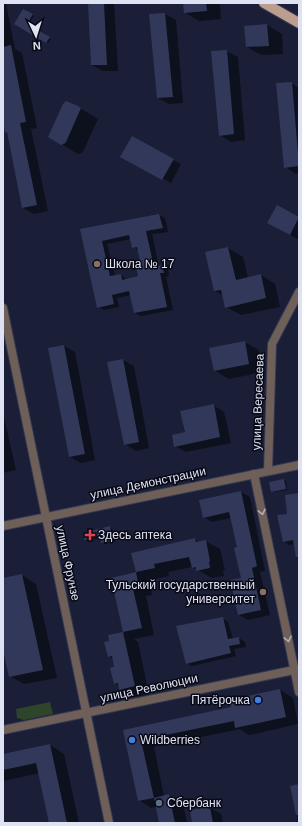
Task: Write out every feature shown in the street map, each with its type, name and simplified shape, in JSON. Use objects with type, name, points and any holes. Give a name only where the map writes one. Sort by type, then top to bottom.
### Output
[{"type":"main road","points":[[264,3],[299,23]]},
{"type":"street","name":"улица Вересаева","points":[[268,471],[272,344],[299,292]]},
{"type":"street","name":"улица Фрунзе","points":[[3,308],[109,823]]},
{"type":"street","name":"улица Демонстрации","points":[[3,526],[299,465]]},
{"type":"street","points":[[254,474],[297,670],[299,692]]},
{"type":"street","name":"улица Революции","points":[[3,730],[297,670]]},
{"type":"green space","points":[[50,702],[53,714],[24,720],[17,718],[16,709]]},
{"type":"building","points":[[88,3],[104,3],[107,65],[91,65]]},
{"type":"building","points":[[183,3],[206,3],[207,11],[184,13]]},
{"type":"building","points":[[23,9],[33,14],[27,24],[50,37],[46,43],[14,24]]},
{"type":"building","points":[[165,13],[173,97],[157,98],[149,14]]},
{"type":"building","points":[[267,24],[269,46],[246,47],[244,26]]},
{"type":"building","points":[[11,45],[26,122],[20,123],[37,205],[22,208],[7,132],[5,133],[3,121],[3,47]]},
{"type":"building","points":[[227,50],[234,134],[219,136],[211,51]]},
{"type":"building","points":[[292,82],[299,166],[284,168],[276,83]]},
{"type":"building","points":[[66,101],[81,108],[66,142],[61,145],[48,137],[63,104]]},
{"type":"building","points":[[132,136],[174,159],[162,180],[120,157]]},
{"type":"building","points":[[277,205],[299,217],[290,235],[267,223]]},
{"type":"building","name":"Школа № 17","points":[[159,214],[163,228],[146,231],[154,267],[162,265],[164,273],[160,273],[167,307],[134,313],[129,291],[112,295],[114,304],[97,308],[80,229]],"holes":[[[129,235],[132,248],[137,247],[141,266],[136,267],[138,276],[122,280],[121,274],[110,276],[102,241]]]},
{"type":"building","points":[[228,247],[236,280],[261,274],[266,298],[225,308],[221,290],[214,291],[205,252]]},
{"type":"building","points":[[245,341],[249,364],[214,371],[209,348]]},
{"type":"building","points":[[64,345],[85,454],[69,457],[48,348]]},
{"type":"building","points":[[123,359],[139,442],[124,445],[107,362]]},
{"type":"building","points":[[214,404],[220,437],[174,447],[172,435],[185,432],[180,411]]},
{"type":"building","points":[[284,479],[286,489],[271,492],[269,482]]},
{"type":"building","points":[[241,491],[257,566],[252,568],[261,610],[238,615],[230,580],[241,578],[234,548],[237,547],[229,512],[203,518],[199,500]]},
{"type":"building","points":[[299,493],[299,557],[296,557],[293,540],[283,542],[277,515],[287,514],[285,495]]},
{"type":"building","points":[[110,526],[113,541],[101,543],[100,537],[84,540],[83,533]]},
{"type":"building","points":[[195,538],[196,542],[206,540],[210,568],[196,571],[196,567],[192,568],[189,557],[154,564],[155,568],[136,572],[131,553]]},
{"type":"building","points":[[136,572],[139,588],[133,589],[142,628],[123,632],[111,578]]},
{"type":"building","points":[[22,574],[43,670],[9,677],[3,650],[3,578]]},
{"type":"building","points":[[223,617],[228,639],[239,637],[240,644],[229,646],[231,653],[186,664],[176,626]]},
{"type":"building","points":[[123,632],[135,686],[119,690],[118,683],[114,684],[110,668],[114,667],[112,656],[108,657],[104,642],[109,641],[108,635]]},
{"type":"building","points":[[280,689],[286,717],[235,728],[234,721],[141,740],[154,798],[138,801],[123,730],[231,707],[229,700]]},
{"type":"building","points":[[50,744],[67,823],[49,823],[36,763],[3,770],[3,754]]},
{"type":"building","points":[[299,784],[299,815],[296,815],[290,786]]},
{"type":"building","points":[[169,794],[175,823],[159,823],[154,798]]},
{"type":"building","points":[[210,807],[213,823],[192,823],[190,810]]},
{"type":"place","name":"Школа № 17","points":[[97,264]]},
{"type":"place","name":"Здесь аптека","points":[[90,535]]},
{"type":"place","name":"Тульский государственный университет","points":[[263,592]]},
{"type":"place","name":"Пятёрочка","points":[[258,700]]},
{"type":"place","name":"Wildberries","points":[[132,740]]},
{"type":"place","name":"Сбербанк","points":[[159,803]]}]
